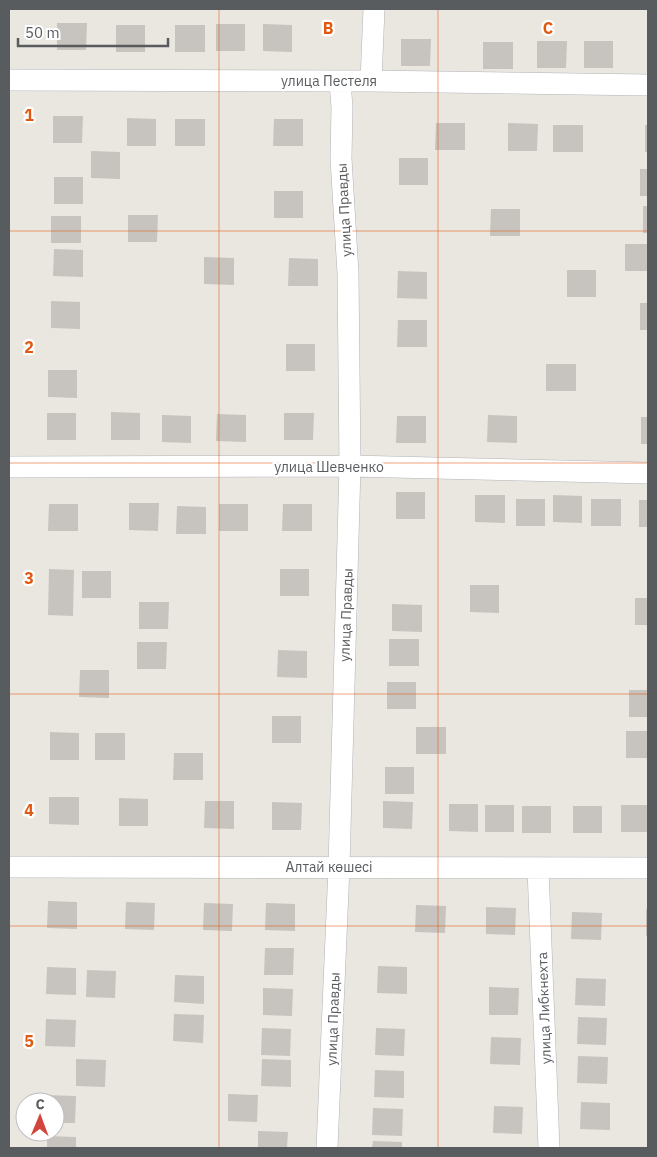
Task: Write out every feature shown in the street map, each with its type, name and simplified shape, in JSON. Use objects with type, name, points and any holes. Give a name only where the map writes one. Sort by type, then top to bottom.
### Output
[{"type":"street","points":[[371,81],[374,9]]},
{"type":"street","name":"улица Пестеля","points":[[9,80],[371,81],[648,85]]},
{"type":"street","name":"улица Правды","points":[[327,1148],[339,867],[350,466],[348,273],[341,159],[342,108],[340,81]]},
{"type":"street","name":"улица Шевченко","points":[[9,467],[350,466],[648,473]]},
{"type":"street","name":"Алтай көшесі","points":[[9,866],[648,868]]},
{"type":"street","name":"улица Либкнехта","points":[[538,868],[549,1148]]},
{"type":"building","points":[[57,23],[87,23],[86,50],[57,50]]},
{"type":"building","points":[[216,24],[245,24],[245,51],[216,51]]},
{"type":"building","points":[[263,24],[292,25],[292,52],[263,51]]},
{"type":"building","points":[[116,25],[145,25],[145,52],[116,52]]},
{"type":"building","points":[[175,25],[205,25],[205,52],[175,52]]},
{"type":"building","points":[[401,39],[431,39],[430,66],[401,66]]},
{"type":"building","points":[[537,41],[567,41],[566,68],[537,68]]},
{"type":"building","points":[[584,41],[613,41],[613,68],[584,68]]},
{"type":"building","points":[[483,42],[513,42],[513,69],[483,69]]},
{"type":"building","points":[[53,116],[83,116],[82,143],[53,143]]},
{"type":"building","points":[[127,118],[156,119],[156,146],[127,146]]},
{"type":"building","points":[[175,119],[205,119],[205,146],[175,146]]},
{"type":"building","points":[[274,119],[303,119],[303,146],[273,146]]},
{"type":"building","points":[[436,123],[465,123],[465,150],[435,150]]},
{"type":"building","points":[[508,123],[538,124],[537,151],[508,151]]},
{"type":"building","points":[[553,125],[583,125],[583,152],[553,152]]},
{"type":"building","points":[[645,125],[648,125],[648,152],[645,152]]},
{"type":"building","points":[[91,151],[120,152],[120,179],[91,178]]},
{"type":"building","points":[[399,158],[428,158],[428,185],[399,185]]},
{"type":"building","points":[[640,169],[648,169],[648,196],[640,196]]},
{"type":"building","points":[[54,177],[83,177],[83,204],[54,204]]},
{"type":"building","points":[[274,191],[303,191],[303,218],[274,218]]},
{"type":"building","points":[[643,206],[648,206],[648,233],[643,233]]},
{"type":"building","points":[[491,209],[520,209],[520,236],[490,236]]},
{"type":"building","points":[[128,215],[158,215],[157,242],[128,242]]},
{"type":"building","points":[[51,216],[81,216],[81,243],[51,243]]},
{"type":"building","points":[[625,244],[648,244],[648,271],[625,271]]},
{"type":"building","points":[[54,249],[83,250],[83,277],[53,276]]},
{"type":"building","points":[[204,257],[234,258],[234,285],[204,284]]},
{"type":"building","points":[[289,258],[318,259],[318,286],[288,286]]},
{"type":"building","points":[[567,270],[596,270],[596,297],[567,297]]},
{"type":"building","points":[[398,271],[427,272],[427,299],[397,298]]},
{"type":"building","points":[[51,301],[80,302],[80,329],[51,328]]},
{"type":"building","points":[[640,303],[648,303],[648,330],[640,330]]},
{"type":"building","points":[[398,320],[427,320],[427,347],[397,347]]},
{"type":"building","points":[[286,344],[315,344],[315,371],[286,371]]},
{"type":"building","points":[[546,364],[576,364],[576,391],[546,391]]},
{"type":"building","points":[[48,370],[77,370],[77,398],[48,397]]},
{"type":"building","points":[[111,412],[140,413],[140,440],[111,440]]},
{"type":"building","points":[[47,413],[76,413],[76,440],[47,440]]},
{"type":"building","points":[[284,413],[314,413],[313,440],[284,440]]},
{"type":"building","points":[[217,414],[246,415],[246,442],[216,441]]},
{"type":"building","points":[[162,415],[191,416],[191,443],[162,442]]},
{"type":"building","points":[[488,415],[517,416],[517,443],[487,442]]},
{"type":"building","points":[[397,416],[426,416],[426,443],[396,443]]},
{"type":"building","points":[[641,417],[648,417],[648,444],[641,444]]},
{"type":"building","points":[[396,492],[425,492],[425,519],[396,519]]},
{"type":"building","points":[[475,495],[505,495],[505,523],[475,522]]},
{"type":"building","points":[[553,495],[582,496],[582,523],[553,522]]},
{"type":"building","points":[[516,499],[545,499],[545,526],[516,526]]},
{"type":"building","points":[[591,499],[621,499],[621,526],[591,526]]},
{"type":"building","points":[[639,500],[648,500],[648,527],[639,527]]},
{"type":"building","points":[[129,503],[159,503],[158,531],[129,530]]},
{"type":"building","points":[[49,504],[78,504],[78,531],[48,531]]},
{"type":"building","points":[[219,504],[248,504],[248,531],[219,531]]},
{"type":"building","points":[[283,504],[312,504],[312,531],[282,531]]},
{"type":"building","points":[[177,506],[206,507],[206,534],[176,534]]},
{"type":"building","points":[[49,569],[74,570],[73,616],[48,615]]},
{"type":"building","points":[[280,569],[309,569],[309,596],[280,596]]},
{"type":"building","points":[[82,571],[111,571],[111,598],[82,598]]},
{"type":"building","points":[[470,585],[499,585],[499,613],[470,612]]},
{"type":"building","points":[[635,598],[648,598],[648,625],[635,625]]},
{"type":"building","points":[[139,602],[169,602],[168,629],[139,629]]},
{"type":"building","points":[[392,604],[422,605],[422,632],[392,631]]},
{"type":"building","points":[[389,639],[419,639],[419,666],[389,666]]},
{"type":"building","points":[[137,642],[167,642],[166,669],[137,669]]},
{"type":"building","points":[[278,650],[307,651],[307,678],[277,677]]},
{"type":"building","points":[[80,670],[109,670],[109,698],[79,697]]},
{"type":"building","points":[[387,682],[416,682],[416,709],[387,709]]},
{"type":"building","points":[[629,690],[648,690],[648,717],[629,717]]},
{"type":"building","points":[[272,716],[301,716],[301,743],[272,743]]},
{"type":"building","points":[[416,727],[446,727],[446,754],[416,754]]},
{"type":"building","points":[[626,731],[648,731],[648,758],[626,758]]},
{"type":"building","points":[[50,732],[79,733],[79,760],[50,760]]},
{"type":"building","points":[[95,733],[125,733],[125,760],[95,760]]},
{"type":"building","points":[[174,753],[203,753],[203,780],[173,780]]},
{"type":"building","points":[[385,767],[414,767],[414,794],[385,794]]},
{"type":"building","points":[[49,797],[79,797],[79,825],[49,824]]},
{"type":"building","points":[[119,798],[148,799],[148,826],[119,826]]},
{"type":"building","points":[[205,801],[234,801],[234,829],[204,828]]},
{"type":"building","points":[[383,801],[413,802],[412,829],[383,828]]},
{"type":"building","points":[[272,802],[302,803],[301,830],[272,830]]},
{"type":"building","points":[[449,804],[478,804],[478,832],[449,831]]},
{"type":"building","points":[[485,805],[514,805],[514,832],[485,832]]},
{"type":"building","points":[[621,805],[648,805],[648,832],[621,832]]},
{"type":"building","points":[[522,806],[551,806],[551,833],[522,833]]},
{"type":"building","points":[[573,806],[602,806],[602,833],[573,833]]},
{"type":"building","points":[[48,901],[77,902],[77,929],[47,928]]},
{"type":"building","points":[[126,902],[155,903],[154,930],[125,929]]},
{"type":"building","points":[[204,903],[233,904],[232,931],[203,930]]},
{"type":"building","points":[[266,903],[295,904],[295,931],[265,930]]},
{"type":"building","points":[[416,905],[446,906],[445,933],[415,932]]},
{"type":"building","points":[[486,907],[516,908],[515,935],[486,934]]},
{"type":"building","points":[[646,909],[648,910],[648,937],[646,936]]},
{"type":"building","points":[[572,912],[602,913],[601,940],[571,939]]},
{"type":"building","points":[[265,948],[294,948],[293,975],[264,975]]},
{"type":"building","points":[[378,966],[407,967],[407,994],[377,993]]},
{"type":"building","points":[[47,967],[76,968],[76,995],[46,994]]},
{"type":"building","points":[[87,970],[116,971],[115,998],[86,997]]},
{"type":"building","points":[[175,975],[204,976],[204,1004],[174,1002]]},
{"type":"building","points":[[576,978],[606,979],[605,1006],[575,1005]]},
{"type":"building","points":[[489,987],[519,988],[518,1015],[489,1015]]},
{"type":"building","points":[[263,988],[293,989],[292,1016],[263,1015]]},
{"type":"building","points":[[174,1014],[204,1015],[203,1043],[173,1041]]},
{"type":"building","points":[[578,1017],[607,1018],[606,1045],[577,1044]]},
{"type":"building","points":[[46,1019],[76,1020],[75,1047],[45,1046]]},
{"type":"building","points":[[262,1028],[291,1029],[290,1056],[261,1055]]},
{"type":"building","points":[[376,1028],[405,1029],[404,1056],[375,1055]]},
{"type":"building","points":[[491,1037],[521,1038],[520,1065],[490,1064]]},
{"type":"building","points":[[578,1056],[608,1057],[607,1084],[577,1083]]},
{"type":"building","points":[[76,1059],[106,1060],[105,1087],[76,1086]]},
{"type":"building","points":[[262,1059],[291,1060],[291,1087],[261,1086]]},
{"type":"building","points":[[375,1070],[404,1071],[404,1098],[374,1097]]},
{"type":"building","points":[[228,1094],[258,1095],[257,1122],[228,1121]]},
{"type":"building","points":[[65,1096],[76,1096],[75,1123],[65,1123]]},
{"type":"building","points":[[581,1102],[610,1103],[610,1130],[580,1129]]},
{"type":"building","points":[[494,1106],[523,1107],[522,1134],[493,1133]]},
{"type":"building","points":[[373,1108],[403,1109],[402,1136],[372,1135]]},
{"type":"building","points":[[258,1131],[288,1132],[287,1148],[258,1148]]},
{"type":"building","points":[[65,1137],[76,1137],[76,1148],[47,1148],[47,1142],[65,1142]]},
{"type":"building","points":[[373,1141],[402,1142],[402,1148],[372,1148]]}]
